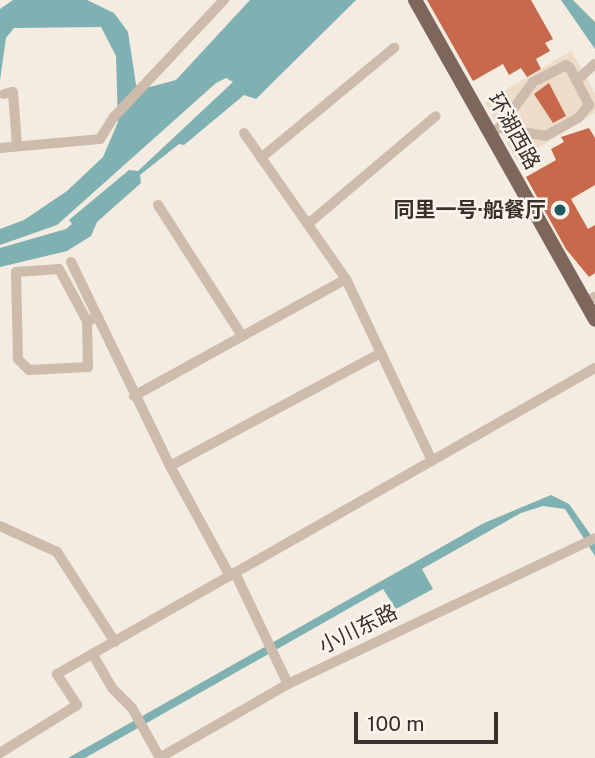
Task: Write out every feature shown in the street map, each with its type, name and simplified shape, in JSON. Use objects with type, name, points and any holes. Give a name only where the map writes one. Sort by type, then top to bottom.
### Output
[{"type":"main road","name":"环湖西路","points":[[415,0],[590,299],[595,320]]},
{"type":"street","points":[[0,148],[100,139],[114,117],[224,0]]},
{"type":"street","points":[[261,158],[394,48]]},
{"type":"street","points":[[566,65],[589,105],[578,118],[546,136],[494,131],[533,82],[566,65]]},
{"type":"street","points":[[577,80],[594,65]]},
{"type":"street","points":[[4,94],[13,92],[17,146]]},
{"type":"street","points":[[308,224],[436,116]]},
{"type":"street","points":[[244,133],[346,279],[432,461]]},
{"type":"street","points":[[159,205],[242,336]]},
{"type":"street","points":[[71,262],[93,319],[88,367],[29,370],[18,359],[16,272],[63,271],[93,319],[170,466],[233,575],[288,684]]},
{"type":"street","points":[[134,396],[346,279]]},
{"type":"street","points":[[170,466],[381,353]]},
{"type":"street","points":[[0,753],[77,705],[57,674],[595,368]]},
{"type":"street","points":[[0,526],[57,552],[116,642]]},
{"type":"street","name":"小川东路","points":[[160,758],[288,684],[595,538]]},
{"type":"street","points":[[93,655],[113,689],[132,708],[160,758]]},
{"type":"shaded area","points":[[571,51],[595,93],[595,113],[517,161],[485,102]]},
{"type":"water","points":[[13,0],[87,0],[114,13],[128,32],[136,85],[150,87],[176,80],[250,0],[356,0],[256,99],[244,95],[184,145],[179,144],[140,175],[141,183],[97,222],[91,236],[67,251],[0,267],[0,248],[66,229],[72,224],[69,220],[129,170],[138,171],[233,82],[226,78],[216,83],[57,225],[0,245],[0,229],[24,220],[67,191],[103,157],[118,122],[116,56],[101,27],[14,28],[6,38],[0,80],[0,9]]},
{"type":"water","points":[[561,0],[573,0],[595,22],[595,49]]},
{"type":"water","points":[[551,495],[569,504],[595,541],[595,556],[565,509],[543,506],[521,513],[422,569],[433,589],[396,609],[383,589],[85,758],[68,758],[484,523]]},
{"type":"building","points":[[427,0],[531,0],[553,39],[545,43],[550,51],[536,59],[541,69],[527,77],[521,68],[509,75],[503,64],[473,81]]},
{"type":"building","points":[[549,83],[566,116],[553,123],[534,94]]},
{"type":"building","name":"同里一号·船餐厅","points":[[589,128],[595,138],[595,185],[571,199],[588,229],[595,225],[595,273],[589,277],[566,249],[526,177],[556,160],[551,149],[564,142],[561,137]]},
{"type":"place","name":"同里一号·船餐厅","points":[[560,210]]}]
